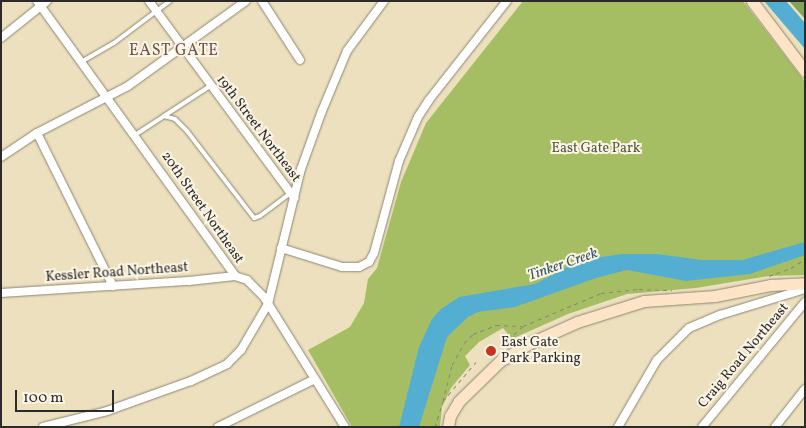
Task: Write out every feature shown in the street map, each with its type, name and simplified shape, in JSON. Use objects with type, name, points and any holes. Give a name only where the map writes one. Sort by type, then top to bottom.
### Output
[{"type":"street","name":"19th Street Northeast","points":[[149,1],[292,196]]},
{"type":"street","points":[[1,157],[37,133],[107,98],[183,48],[246,1]]},
{"type":"street","points":[[262,1],[300,60]]},
{"type":"street","points":[[43,427],[123,406],[214,371],[227,364],[241,350],[268,304],[292,196],[308,148],[341,64],[356,37],[384,1]]},
{"type":"street","points":[[281,248],[342,267],[359,267],[368,262],[374,253],[399,161],[418,117],[429,100],[507,1]]},
{"type":"street","points":[[752,1],[805,71]]},
{"type":"street","points":[[1,38],[41,3]]},
{"type":"street","name":"20th Street Northeast","points":[[41,3],[81,62],[235,276],[246,280],[268,304],[345,427]]},
{"type":"street","points":[[37,133],[113,286]]},
{"type":"street","name":"Kessler Road Northeast","points":[[1,293],[189,282],[235,276]]},
{"type":"street","points":[[448,427],[450,416],[460,401],[500,362],[530,343],[577,322],[644,301],[715,296],[770,285],[805,284]]},
{"type":"street","points":[[618,427],[656,360],[689,328],[720,315],[805,289]]},
{"type":"street","name":"Craig Road Northeast","points":[[702,427],[805,302]]},
{"type":"street","points":[[218,427],[315,379]]},
{"type":"street","points":[[775,427],[805,389]]},
{"type":"lane","points":[[81,62],[114,43],[170,1]]},
{"type":"lane","points":[[134,135],[210,86]]},
{"type":"lane","points":[[164,116],[174,118],[187,131],[251,216],[260,216],[292,196]]},
{"type":"path","points":[[435,427],[452,365],[464,343],[473,334],[496,324],[523,326]]},
{"type":"path","points":[[443,401],[476,362]]},
{"type":"green space","name":"East Gate Park","points":[[523,1],[743,1],[805,82],[805,275],[769,276],[696,288],[627,294],[568,314],[512,339],[503,328],[479,342],[465,356],[470,365],[451,388],[442,407],[440,427],[352,427],[308,350],[350,327],[364,303],[368,279],[377,268],[401,182],[426,123]]},
{"type":"green space","points":[[789,1],[805,1],[805,19]]},
{"type":"water","points":[[764,1],[786,1],[805,23],[805,49]]},
{"type":"water","points":[[805,242],[805,255],[750,274],[686,281],[627,270],[596,278],[515,307],[478,312],[468,317],[447,337],[419,427],[399,427],[419,347],[432,319],[441,309],[459,297],[535,284],[581,260],[622,254],[657,254],[702,260],[742,260]]},
{"type":"place","name":"East Gate Park Parking","points":[[491,351]]},
{"type":"district","name":"EAST GATE","points":[[174,51]]},
{"type":"water label","name":"Tinker Creek","points":[[563,265]]}]
